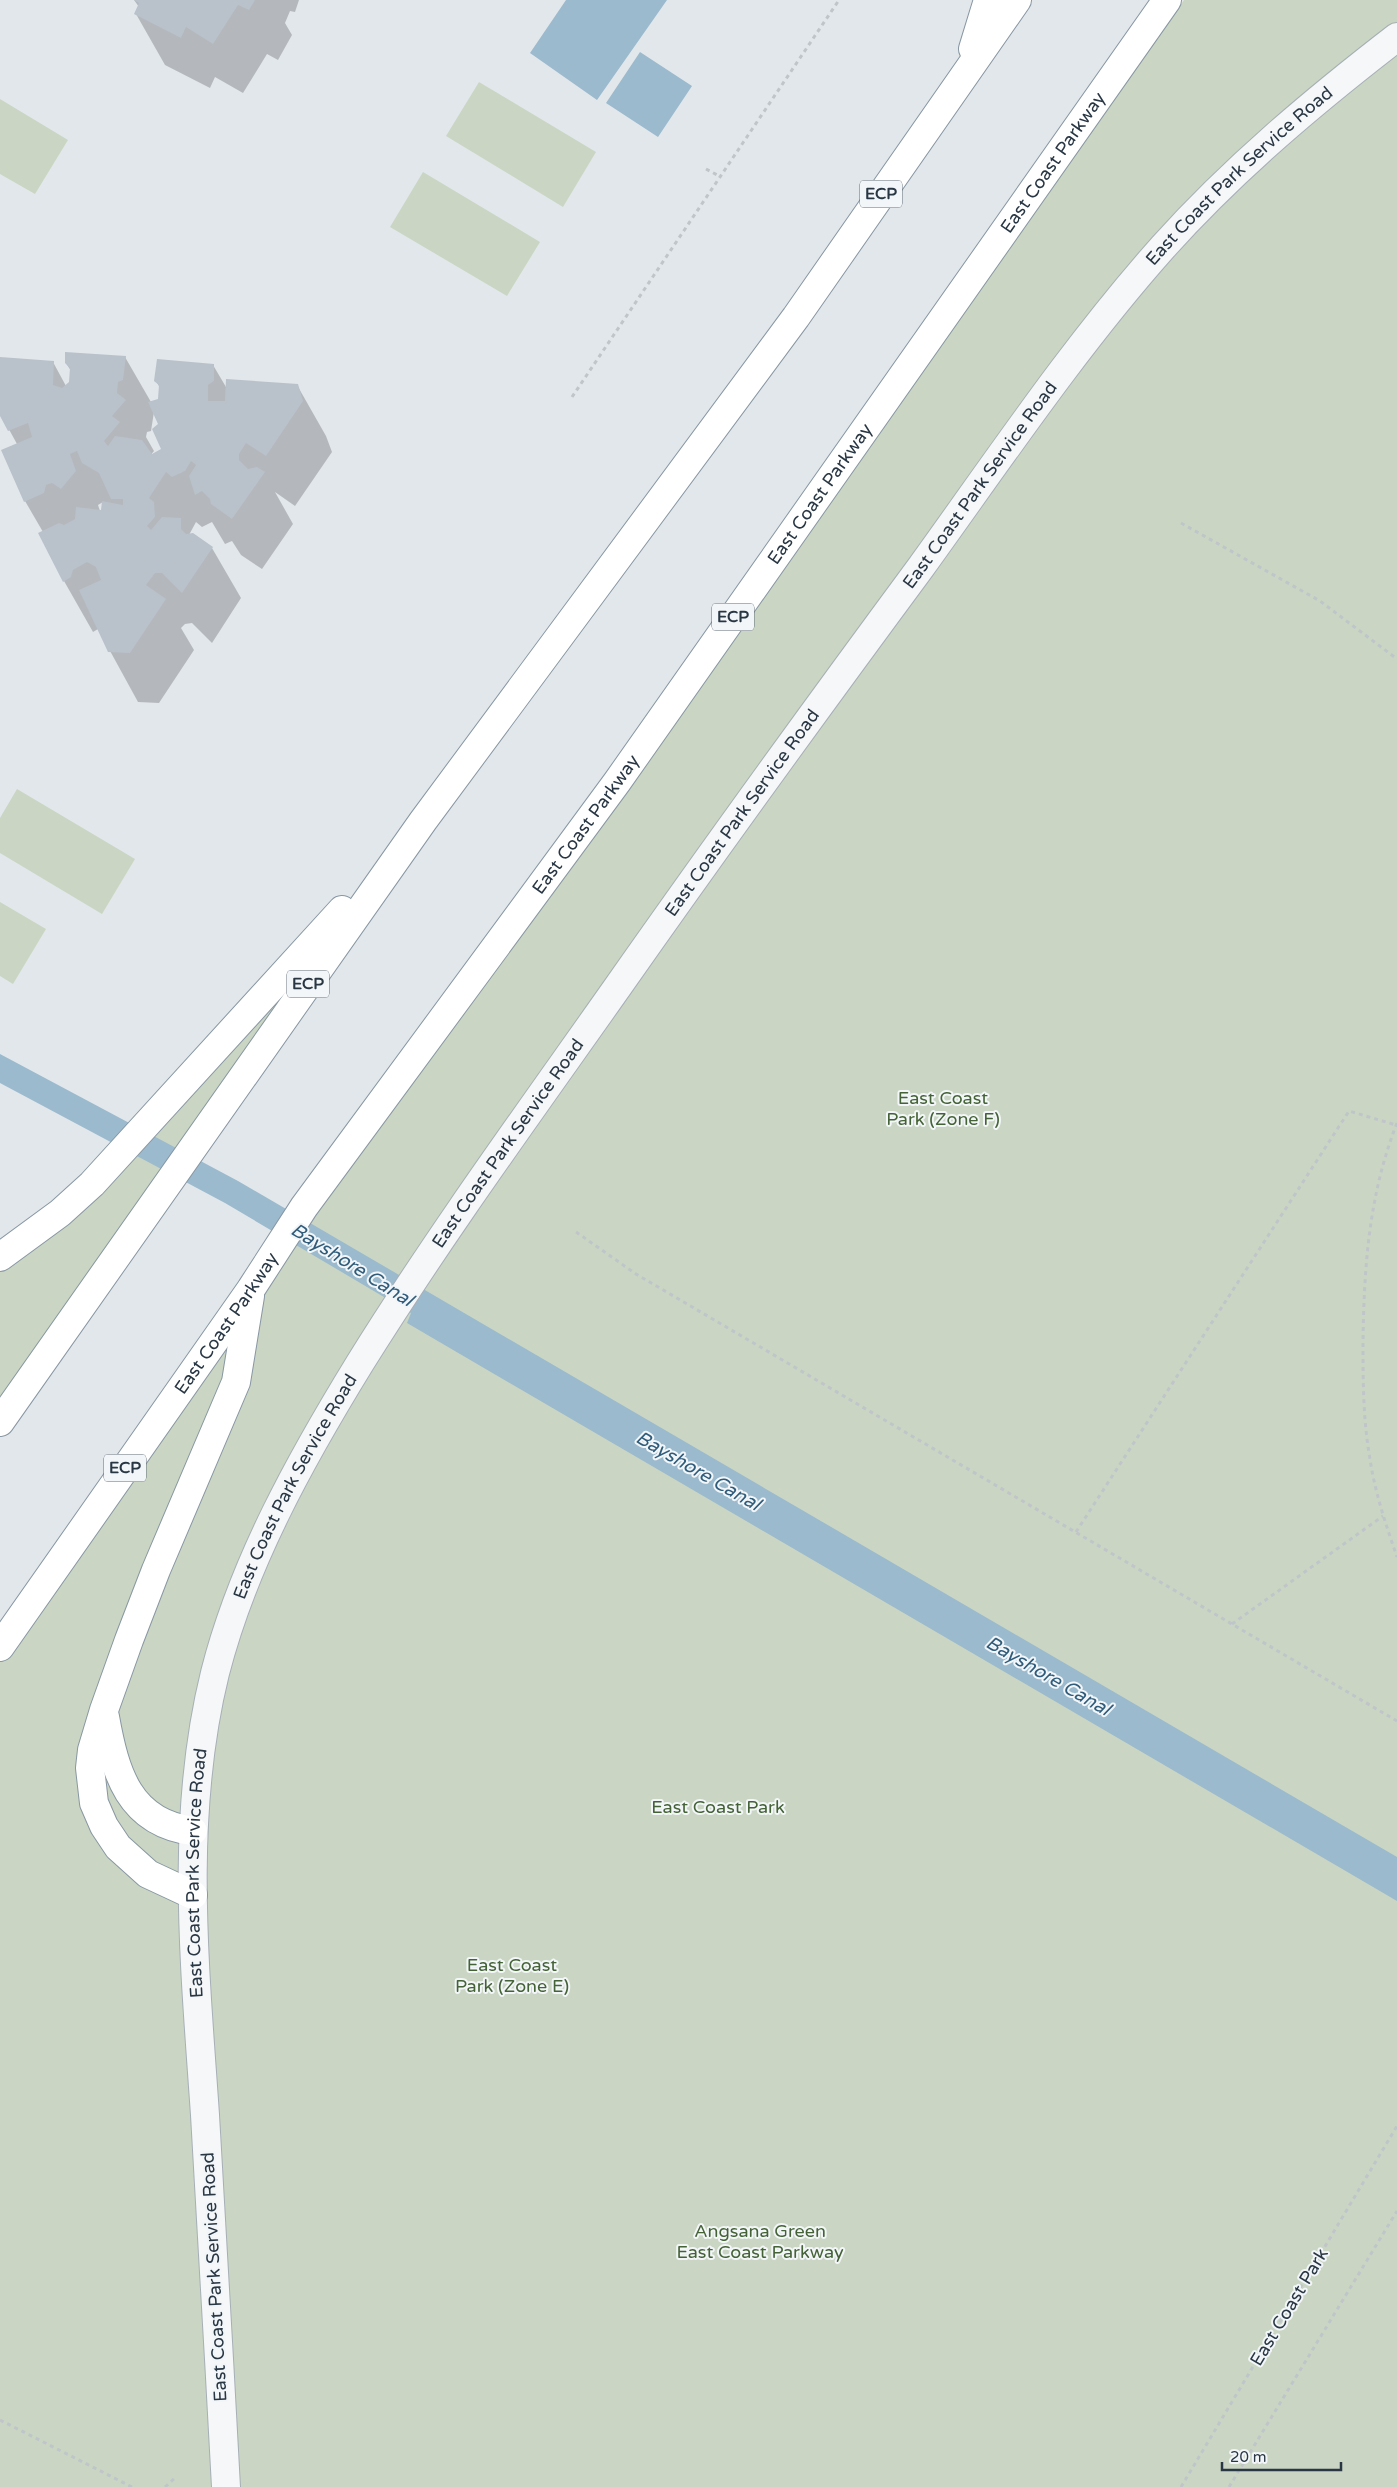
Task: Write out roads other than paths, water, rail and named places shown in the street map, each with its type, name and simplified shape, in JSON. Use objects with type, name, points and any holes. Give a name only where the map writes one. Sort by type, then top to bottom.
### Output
[{"type":"highway","points":[[966,72],[988,0]]},
{"type":"highway","name":"ECP","points":[[0,1422],[423,821],[796,316],[1017,0]]},
{"type":"highway","name":"East Coast Parkway","points":[[0,1646],[251,1289],[304,1207],[617,782],[1166,0]]},
{"type":"highway","points":[[0,1257],[60,1213],[118,1156],[423,821]]},
{"type":"highway","points":[[193,1896],[160,1882],[138,1866],[118,1847],[104,1826],[94,1803],[90,1777],[92,1750],[104,1710],[156,1570],[236,1382],[251,1289]]},
{"type":"highway","points":[[104,1710],[115,1762],[136,1804],[159,1822],[179,1829],[193,1831]]},
{"type":"street","name":"East Coast Park Service Road","points":[[226,2487],[195,1966],[193,1831],[206,1714],[216,1669],[247,1577],[306,1454],[416,1273],[729,828],[1080,349],[1156,255],[1207,200],[1298,117],[1397,37]]},
{"type":"water","points":[[566,0],[667,0],[597,100],[530,53]]},
{"type":"water","points":[[640,52],[692,86],[658,137],[606,103]]},
{"type":"water","name":"Bayshore Canal","points":[[0,1054],[238,1181],[1397,1857],[1397,1901],[407,1323],[411,1313],[225,1203],[0,1083]]},
{"type":"park label","name":"East Coast Park (Zone F)","points":[[943,1108]]},
{"type":"park label","name":"East Coast Park","points":[[718,1807]]},
{"type":"park label","name":"East Coast Park (Zone E)","points":[[512,1975]]},
{"type":"park label","name":"Angsana Green East Coast Parkway","points":[[760,2241]]}]
